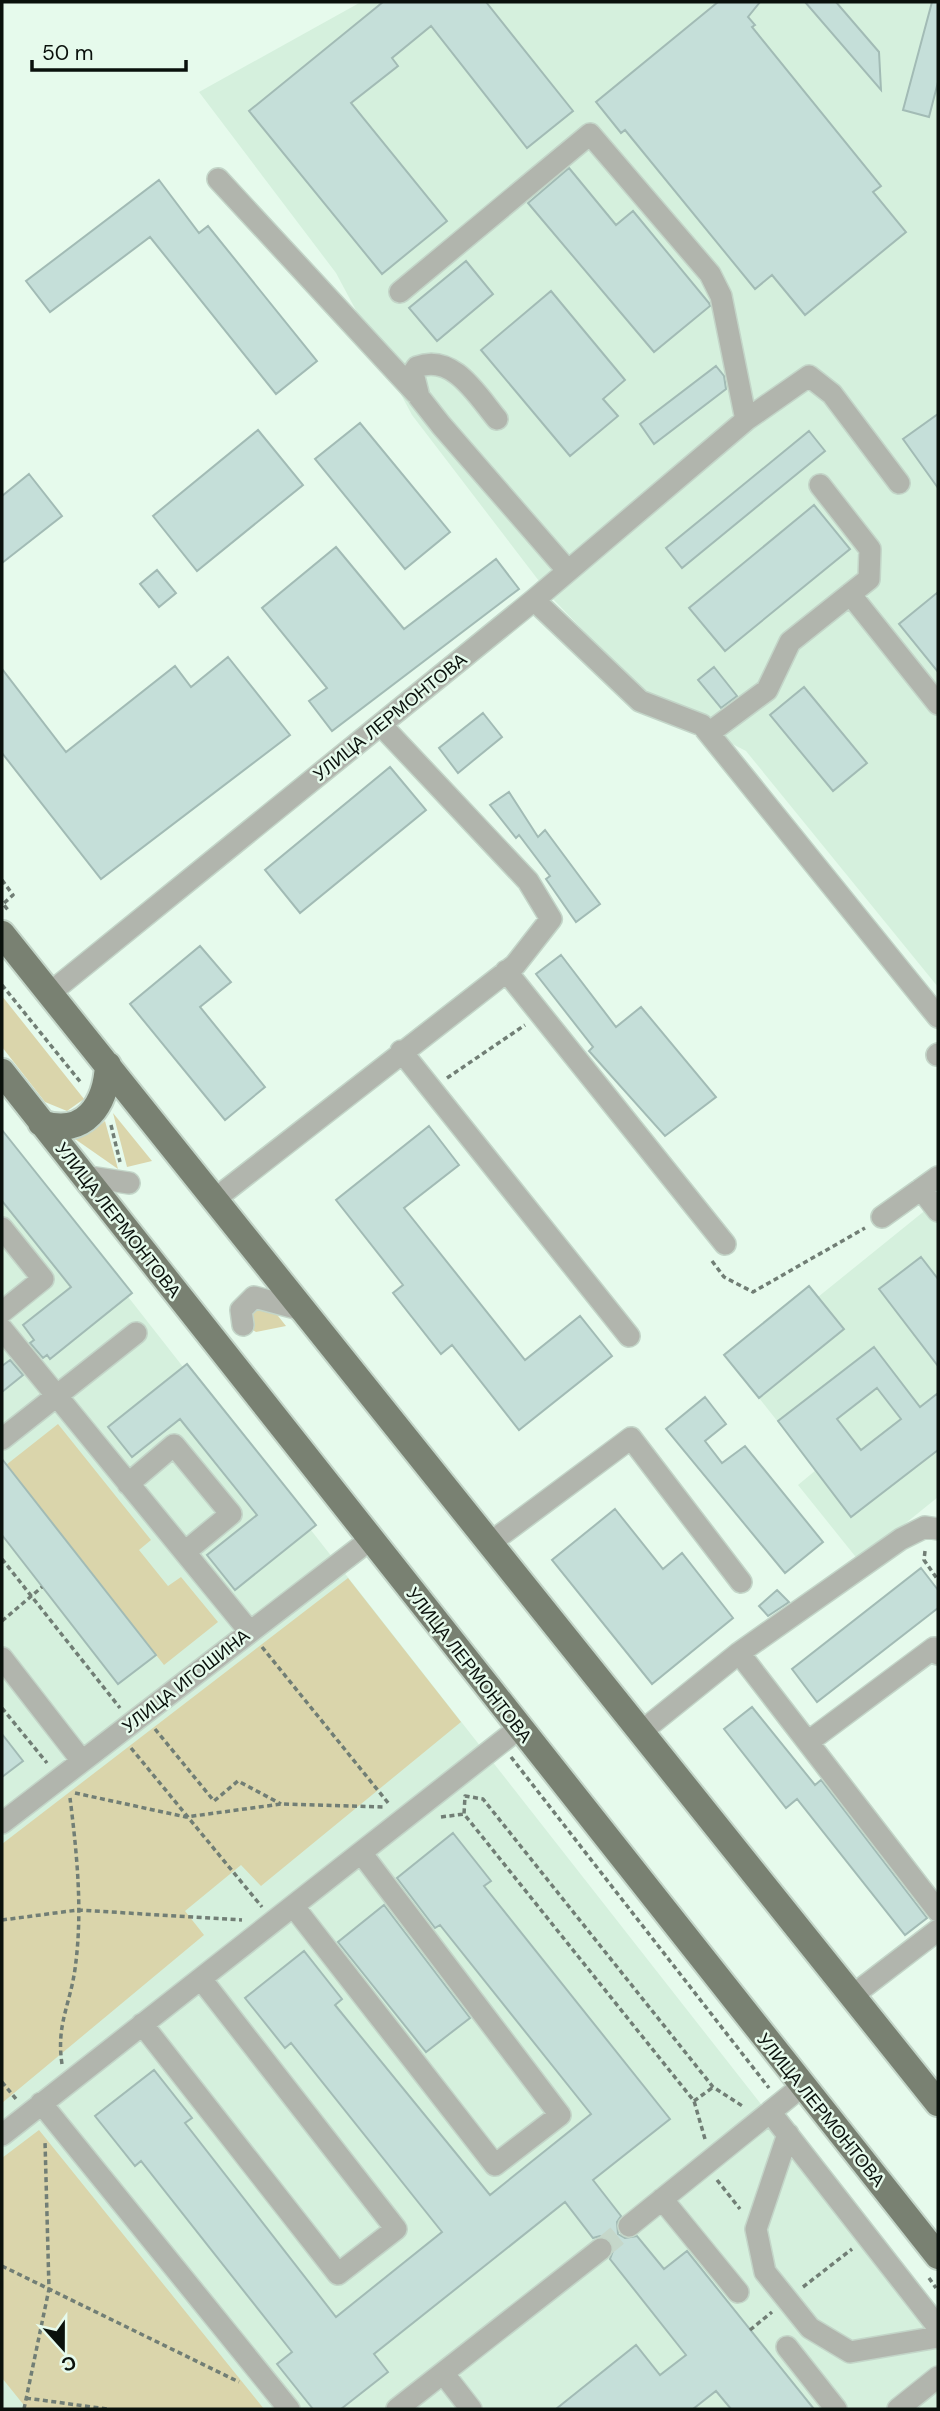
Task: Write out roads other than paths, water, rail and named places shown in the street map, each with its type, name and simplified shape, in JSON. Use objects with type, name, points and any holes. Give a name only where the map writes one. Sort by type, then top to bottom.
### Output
[{"type":"main road","points":[[2,934],[938,2104]]},
{"type":"main road","points":[[41,1123],[54,1127],[77,1124],[92,1113],[107,1088],[108,1065]]},
{"type":"main road","name":"УЛИЦА ЛЕРМОНТОВА","points":[[2,1072],[801,2087],[938,2251]]},
{"type":"street","points":[[400,292],[590,134],[710,274],[721,296],[746,420]]},
{"type":"street","points":[[218,179],[419,397],[568,571]]},
{"type":"street","points":[[419,397],[413,373],[417,367],[444,366],[454,370],[496,419]]},
{"type":"street","name":"УЛИЦА ЛЕРМОНТОВА","points":[[50,993],[534,600],[746,420],[809,376],[832,394],[900,483]]},
{"type":"street","points":[[709,733],[767,690],[790,642],[869,579],[870,549],[820,485]]},
{"type":"street","points":[[849,594],[938,704]]},
{"type":"street","points":[[534,600],[640,701],[702,725],[938,1017]]},
{"type":"street","points":[[215,1199],[401,1051],[515,965],[551,919],[547,908],[528,881],[381,725]]},
{"type":"street","points":[[506,971],[716,1250]]},
{"type":"street","points":[[401,1051],[629,1336]]},
{"type":"street","points":[[83,1176],[129,1184]]},
{"type":"street","points":[[882,1217],[930,1183],[938,1212]]},
{"type":"street","points":[[2,1228],[43,1279],[2,1312]]},
{"type":"street","points":[[243,1325],[241,1310],[254,1297],[303,1310]]},
{"type":"street","points":[[2,1329],[254,1637]]},
{"type":"street","points":[[2,1439],[136,1333]]},
{"type":"street","points":[[490,1543],[631,1438],[741,1582]]},
{"type":"street","points":[[128,1484],[174,1445],[217,1496],[232,1514],[185,1552]]},
{"type":"street","points":[[640,1732],[739,1653],[901,1539],[925,1527],[938,1529]]},
{"type":"street","name":"УЛИЦА ИГОШИНА","points":[[2,1823],[82,1761],[254,1637],[371,1539]]},
{"type":"street","points":[[808,1742],[934,1648],[938,1654]]},
{"type":"street","points":[[739,1653],[938,1911]]},
{"type":"street","points":[[2,1658],[82,1761]]},
{"type":"street","points":[[2,2134],[294,1908],[519,1729]]},
{"type":"street","points":[[294,1908],[495,2165],[560,2115],[362,1854]]},
{"type":"street","points":[[852,1996],[938,1930]]},
{"type":"street","points":[[142,2024],[338,2274],[396,2229],[201,1979]]},
{"type":"street","points":[[628,2226],[801,2087]]},
{"type":"street","points":[[47,2099],[56,2122],[289,2409]]},
{"type":"street","points":[[770,2112],[938,2327]]},
{"type":"street","points":[[788,2134],[756,2229],[765,2272],[810,2328],[850,2352],[938,2337]]},
{"type":"street","points":[[662,2199],[738,2292]]},
{"type":"street","points":[[397,2409],[601,2249]]},
{"type":"street","points":[[787,2347],[835,2409]]},
{"type":"street","points":[[443,2373],[471,2409]]},
{"type":"street","points":[[913,2405],[938,2377]]},
{"type":"tunnel","points":[[601,2249],[629,2226]]}]
